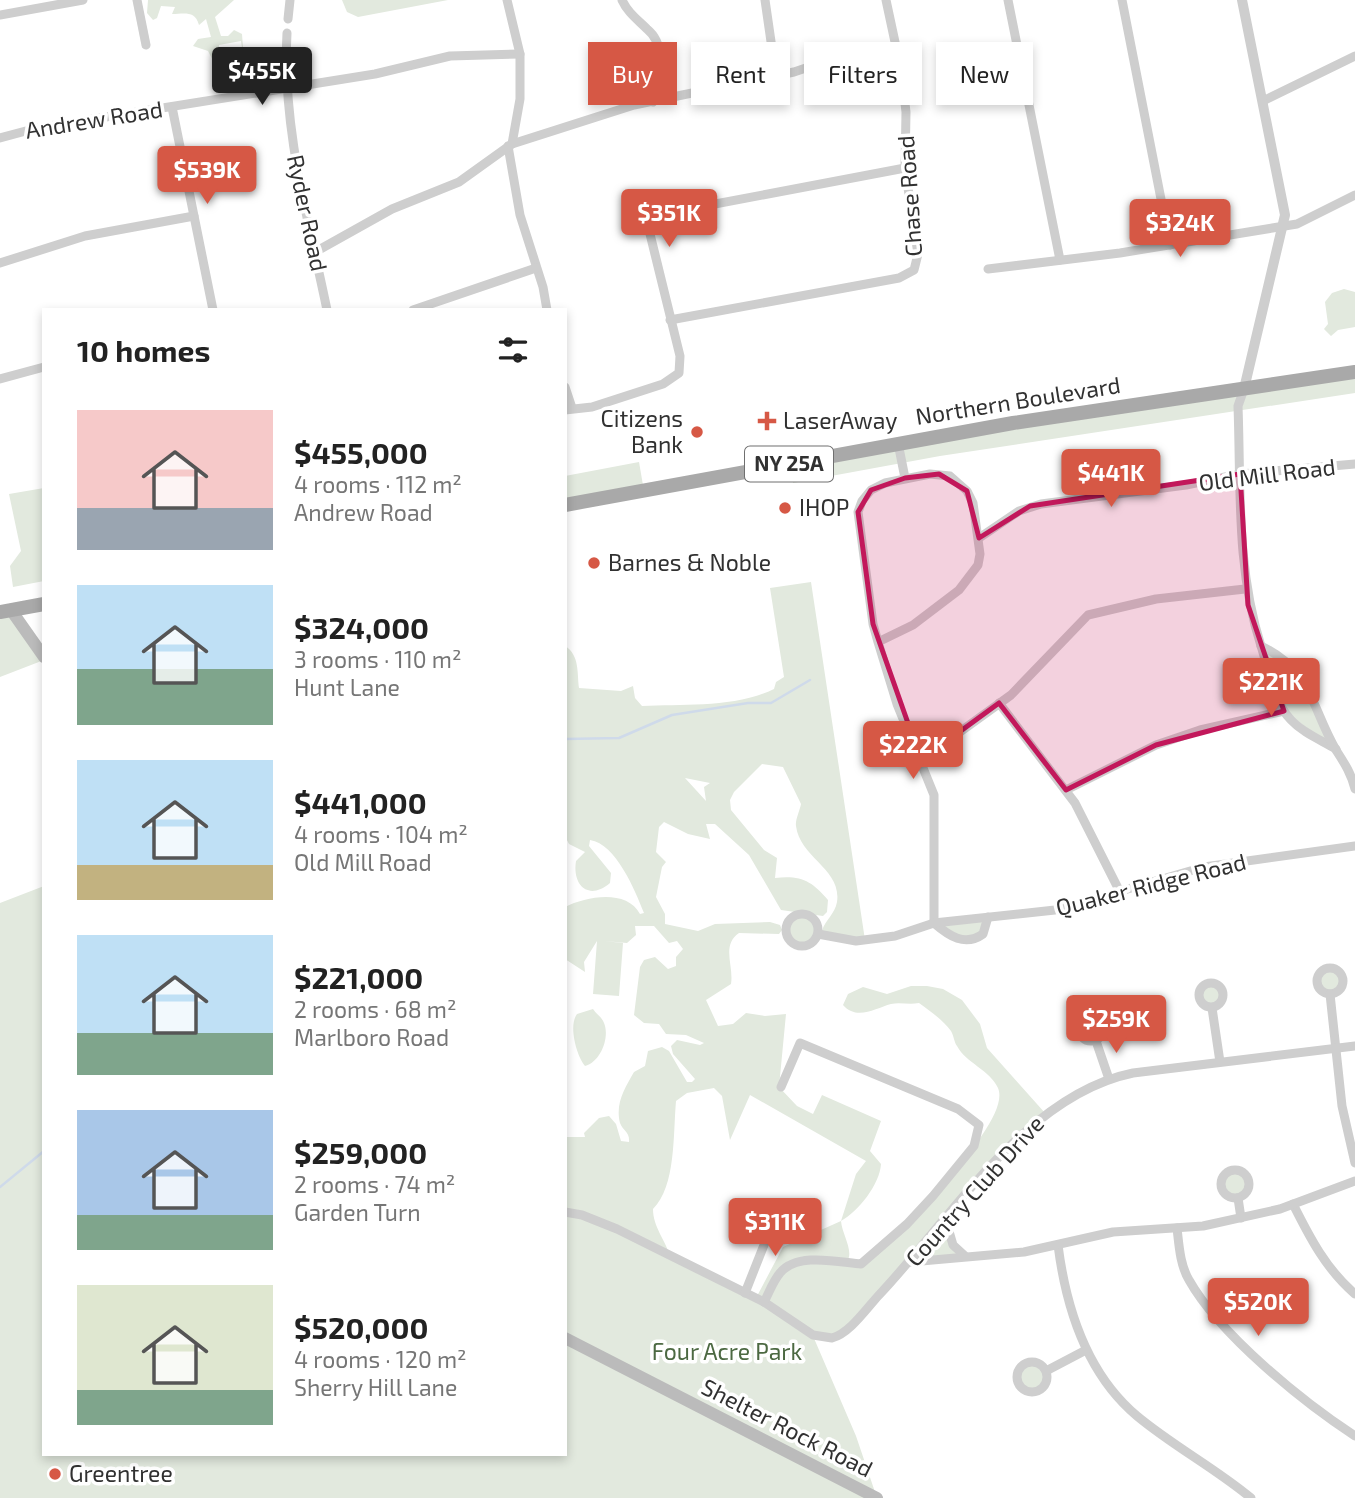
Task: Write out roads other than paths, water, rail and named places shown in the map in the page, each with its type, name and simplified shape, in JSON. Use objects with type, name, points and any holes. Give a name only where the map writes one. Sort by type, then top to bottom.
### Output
[{"type":"main road","name":"Northern Boulevard","points":[[567,505],[1013,422],[1355,372]]},
{"type":"main road","points":[[5,611],[42,604]]},
{"type":"main road","points":[[5,611],[42,655]]},
{"type":"main road","name":"Shelter Rock Road","points":[[567,1339],[877,1498]]},
{"type":"street","points":[[0,15],[83,0]]},
{"type":"street","points":[[137,0],[146,45]]},
{"type":"street","points":[[288,19],[290,0]]},
{"type":"street","points":[[508,0],[520,54],[520,99],[510,145],[520,215],[546,308]]},
{"type":"street","points":[[622,0],[631,15],[654,35],[658,42]]},
{"type":"street","points":[[765,0],[771,42]]},
{"type":"street","name":"Chase Road","points":[[886,0],[895,42]]},
{"type":"street","points":[[1008,0],[1060,260]]},
{"type":"street","points":[[1122,0],[1170,245]]},
{"type":"street","points":[[1242,0],[1284,208],[1284,226],[1238,406],[1245,589],[1273,687],[1284,711],[1300,727],[1336,749]]},
{"type":"street","name":"Ryder Road","points":[[287,33],[287,88],[294,152],[327,308]]},
{"type":"street","name":"Andrew Road","points":[[0,138],[37,128],[375,74],[450,56],[520,54]]},
{"type":"street","points":[[1263,101],[1355,56]]},
{"type":"street","points":[[315,252],[392,209],[459,182],[510,145],[601,114],[640,105]]},
{"type":"street","name":"Chase Road","points":[[670,320],[910,273],[916,266],[918,254],[905,168],[905,105]]},
{"type":"street","points":[[172,107],[213,308]]},
{"type":"street","points":[[569,409],[598,405],[675,378],[681,361],[650,234],[651,223],[657,215],[905,168]]},
{"type":"street","points":[[988,269],[1170,245],[1306,222],[1355,195]]},
{"type":"street","points":[[0,263],[85,236],[194,216]]},
{"type":"street","points":[[420,308],[536,268]]},
{"type":"street","points":[[0,379],[42,368]]},
{"type":"street","points":[[898,443],[905,478]]},
{"type":"street","name":"Old Mill Road","points":[[978,538],[1030,506],[1186,485],[1240,474],[1355,464]]},
{"type":"street","points":[[878,642],[913,625],[959,590],[979,561],[973,503],[959,482],[939,474],[905,478],[871,491],[862,501],[858,512],[865,578],[878,642],[897,704],[921,760],[936,808],[934,923],[953,937],[970,940],[983,934],[988,917]]},
{"type":"street","points":[[921,760],[999,703],[1036,671],[1078,623],[1094,612],[1156,599],[1245,589]]},
{"type":"street","points":[[1261,646],[1292,666],[1314,697],[1336,749],[1348,766],[1355,789]]},
{"type":"street","points":[[999,703],[1066,790],[1120,892]]},
{"type":"street","points":[[1066,790],[1156,745],[1221,725],[1284,711]]},
{"type":"street","name":"Quaker Ridge Road","points":[[818,934],[856,941],[895,936],[934,923],[1055,910],[1204,867],[1355,846]]},
{"type":"street","points":[[1331,995],[1342,1106],[1355,1163]]},
{"type":"street","points":[[1212,1008],[1220,1062]]},
{"type":"street","points":[[1096,1041],[1109,1079]]},
{"type":"street","points":[[567,1213],[598,1221],[764,1302],[780,1273],[787,1267],[823,1261],[861,1264],[889,1241],[933,1196],[974,1146],[979,1125],[958,1109],[800,1043],[781,1087]]},
{"type":"street","name":"Country Club Drive","points":[[764,1302],[821,1338],[841,1335],[1034,1123],[1075,1093],[1109,1079],[1355,1046]]},
{"type":"street","points":[[910,1262],[1058,1245],[1113,1232],[1177,1228],[1241,1218],[1293,1204],[1355,1181]]},
{"type":"street","points":[[1238,1198],[1241,1218]]},
{"type":"street","points":[[1293,1204],[1319,1254],[1355,1294]]},
{"type":"street","points":[[745,1293],[777,1212]]},
{"type":"street","points":[[946,1220],[953,1245],[965,1256]]},
{"type":"street","points":[[1177,1228],[1180,1253],[1189,1280],[1222,1322],[1255,1357],[1355,1436]]},
{"type":"street","points":[[1058,1245],[1063,1283],[1086,1350],[1107,1383],[1136,1416],[1251,1498]]},
{"type":"street","points":[[1046,1371],[1086,1350]]},
{"type":"waterway","points":[[567,739],[619,738],[672,715],[748,703],[771,703],[810,680]]},
{"type":"waterway","points":[[0,1187],[42,1153]]},
{"type":"place","name":"LaserAway","points":[[767,421]]},
{"type":"place","name":"Citizens Bank","points":[[697,432]]},
{"type":"place","name":"IHOP","points":[[785,508]]},
{"type":"place","name":"Barnes & Noble","points":[[594,563]]},
{"type":"place","name":"Greentree","points":[[55,1474]]},
{"type":"park label","name":"Four Acre Park","points":[[727,1352]]}]
